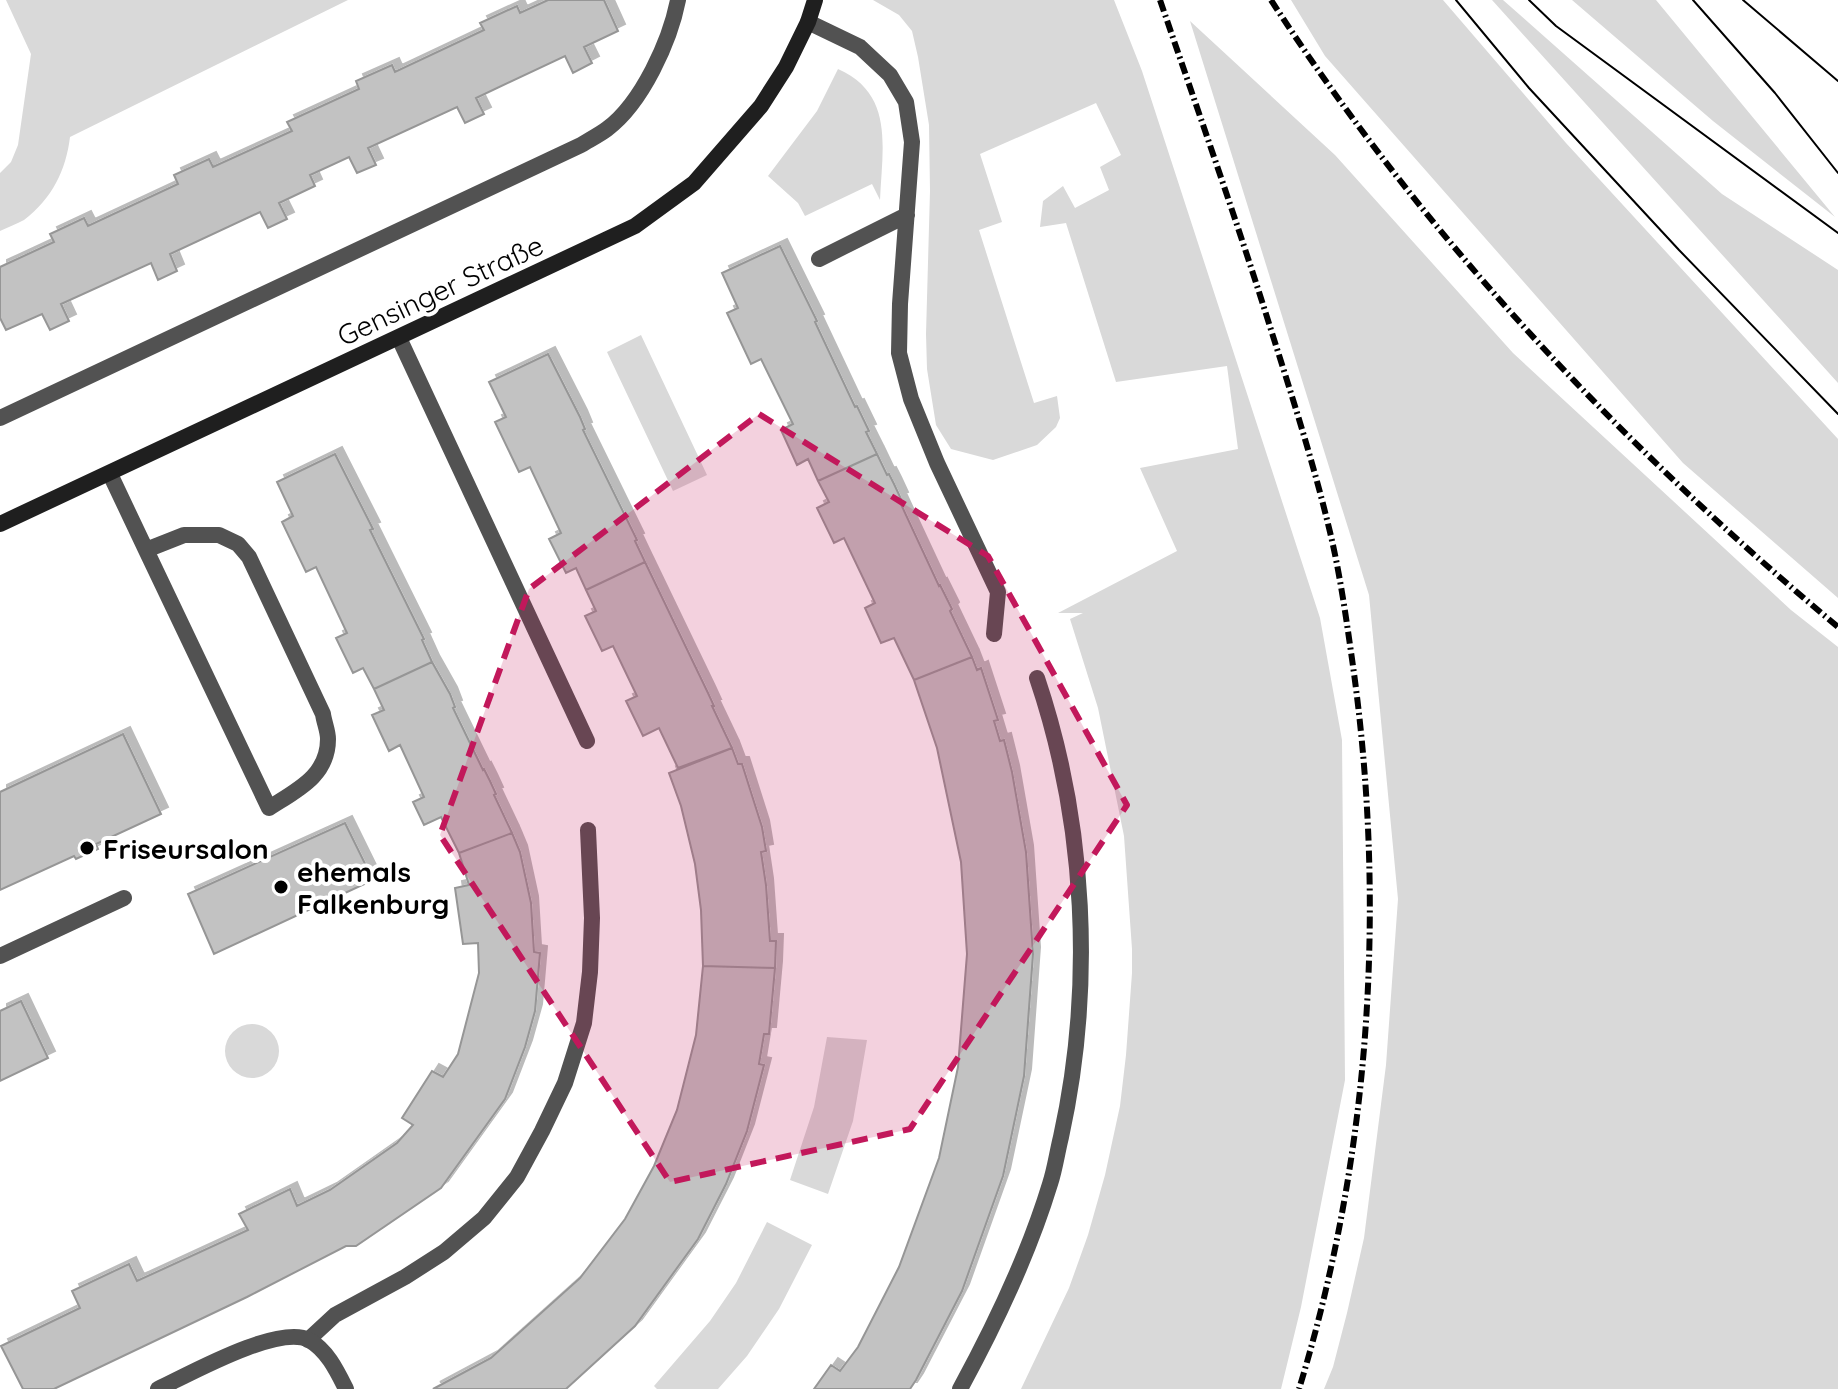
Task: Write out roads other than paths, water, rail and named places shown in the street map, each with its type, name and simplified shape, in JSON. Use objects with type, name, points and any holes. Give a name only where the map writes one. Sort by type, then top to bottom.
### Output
[{"type":"street","points":[[0,418],[581,145],[609,127],[640,93],[674,22],[678,0]]},
{"type":"street","name":"Gensinger Straße","points":[[0,524],[635,226],[694,183],[761,106],[786,67],[815,0]]},
{"type":"street","points":[[808,22],[860,47],[890,75],[906,102],[912,142],[899,353],[911,399],[937,463],[998,592],[994,634]]},
{"type":"street","points":[[819,259],[907,215]]},
{"type":"street","points":[[399,338],[587,741]]},
{"type":"street","points":[[110,474],[146,550],[167,593],[269,808],[307,784],[325,762],[328,738],[323,714],[249,557],[238,544],[219,535],[184,535],[146,550]]},
{"type":"street","points":[[960,1389],[993,1328],[1028,1249],[1051,1182],[1067,1109],[1078,1031],[1082,955],[1079,890],[1061,759],[1037,678]]},
{"type":"street","points":[[308,1340],[335,1315],[444,1252],[484,1218],[524,1166],[565,1083],[584,1023],[592,918],[588,830]]},
{"type":"street","points":[[0,956],[124,898]]},
{"type":"street","points":[[158,1389],[230,1355],[269,1340],[294,1336],[308,1340],[325,1353],[346,1389]]},
{"type":"tram line","points":[[1456,0],[1529,88],[1679,250],[1838,414]]},
{"type":"tram line","points":[[1529,0],[1556,26],[1838,233]]},
{"type":"tram line","points":[[1693,0],[1775,93],[1838,173]]},
{"type":"tram line","points":[[1743,0],[1838,81]]},
{"type":"railway","points":[[1160,0],[1259,291],[1317,482],[1334,548],[1363,750],[1369,843],[1370,935],[1366,1027],[1357,1119],[1343,1210],[1299,1389]]},
{"type":"railway","points":[[1271,0],[1330,88],[1394,172],[1461,255],[1531,334],[1604,412],[1680,486],[1838,627]]},
{"type":"place","name":"Friseursalon","points":[[87,848]]},
{"type":"place","name":"ehemals Falkenburg","points":[[281,887]]}]
